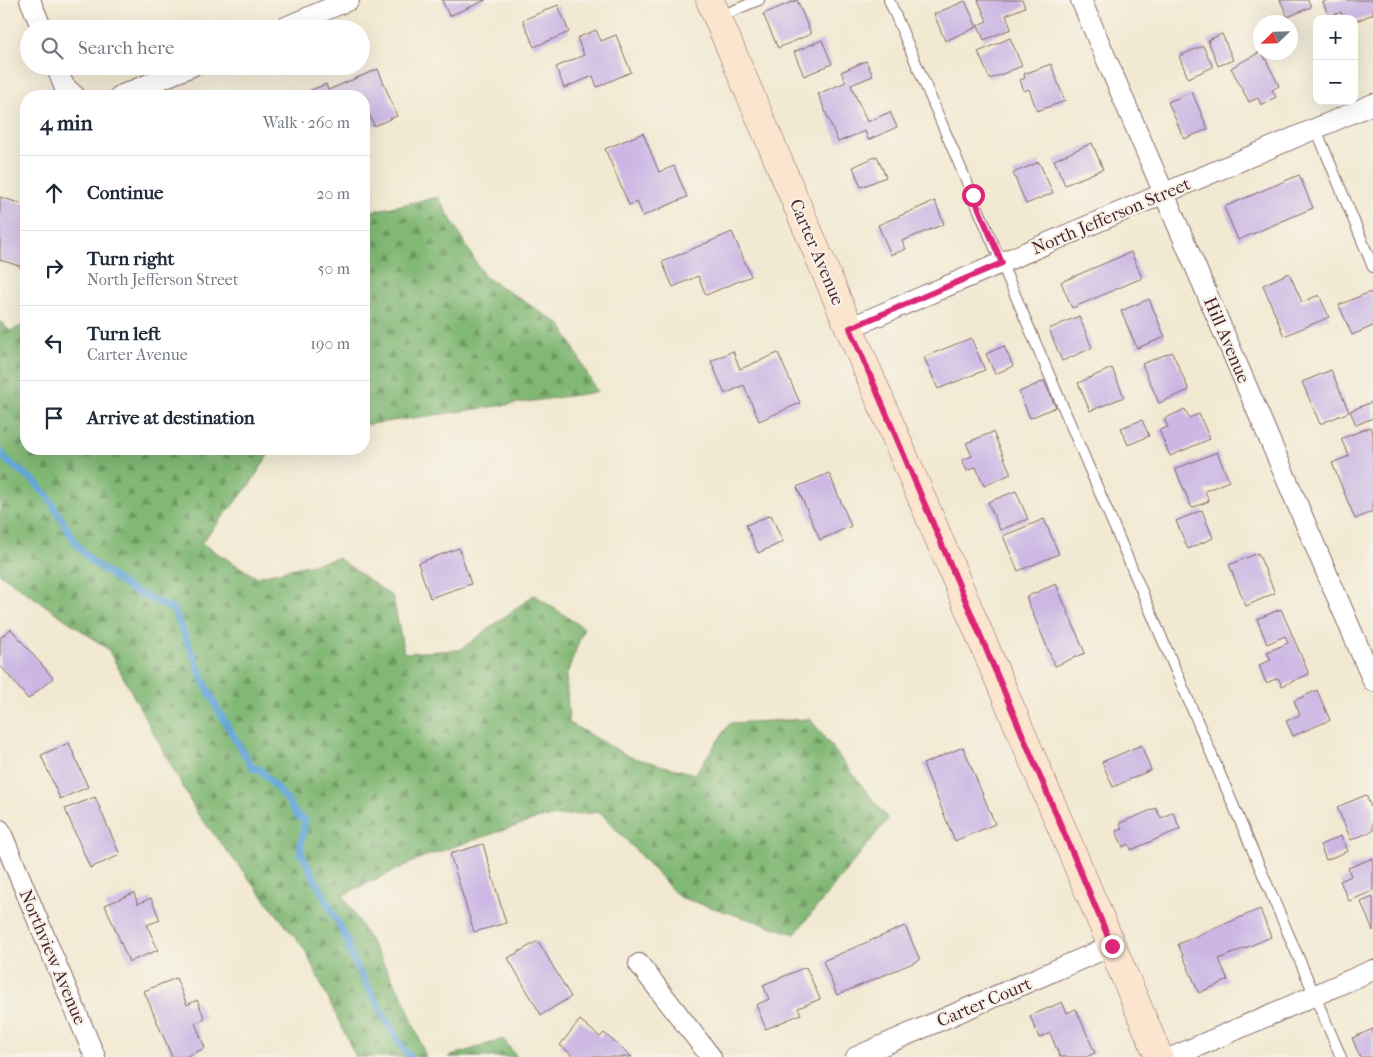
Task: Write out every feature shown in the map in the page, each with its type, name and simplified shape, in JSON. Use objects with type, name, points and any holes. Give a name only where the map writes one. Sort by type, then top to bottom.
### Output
[{"type":"street","points":[[30,0],[38,20]]},
{"type":"street","points":[[302,20],[349,0]]},
{"type":"street","name":"Hill Avenue","points":[[1081,0],[1373,681]]},
{"type":"street","name":"Carter Avenue","points":[[714,9],[1158,1057]]},
{"type":"street","points":[[60,75],[64,86],[68,90]]},
{"type":"street","points":[[134,90],[170,75]]},
{"type":"street","name":"North Jefferson Street","points":[[850,328],[1373,104]]},
{"type":"street","name":"Northview Avenue","points":[[0,830],[95,1057]]},
{"type":"street","name":"Carter Court","points":[[856,1057],[1112,946]]},
{"type":"street","points":[[639,964],[711,1057]]},
{"type":"street","points":[[1173,1057],[1373,970]]},
{"type":"lane","points":[[714,9],[759,0]]},
{"type":"lane","points":[[889,0],[1341,1057]]},
{"type":"lane","points":[[1316,129],[1373,267]]},
{"type":"green space","points":[[438,197],[484,276],[561,325],[597,392],[370,424],[370,212]]},
{"type":"green space","points":[[0,321],[10,331],[20,327],[20,455],[268,455],[249,486],[201,543],[256,577],[338,558],[393,597],[404,653],[460,650],[534,595],[584,628],[566,676],[569,723],[630,757],[695,774],[730,723],[810,719],[888,819],[795,934],[679,897],[600,812],[540,818],[423,857],[343,895],[403,997],[426,1057],[356,1057],[305,950],[197,813],[108,649],[0,574]]},
{"type":"green space","points":[[503,1039],[517,1057],[448,1057]]},
{"type":"building","points":[[442,0],[486,0],[449,16]]},
{"type":"building","points":[[797,0],[811,34],[778,48],[763,14]]},
{"type":"building","points":[[978,0],[1022,0],[1025,7],[1006,15],[1011,29],[984,40],[978,25],[987,21]]},
{"type":"building","points":[[1280,0],[1308,0],[1311,7],[1293,15],[1287,15]]},
{"type":"building","points":[[1328,0],[1373,0],[1373,14],[1358,20],[1358,15],[1342,15],[1341,12],[1328,15],[1323,2]]},
{"type":"building","points":[[965,1],[977,27],[945,41],[934,14]]},
{"type":"building","points":[[558,5],[569,32],[534,47],[523,20]]},
{"type":"building","points":[[596,30],[601,41],[616,35],[631,72],[597,87],[593,76],[564,88],[556,67],[584,55],[577,38]]},
{"type":"building","points":[[1222,34],[1233,60],[1218,66],[1208,40]]},
{"type":"building","points":[[1010,38],[1022,66],[990,79],[978,52]]},
{"type":"building","points":[[822,40],[832,64],[804,76],[794,52]]},
{"type":"building","points":[[1203,46],[1213,67],[1188,78],[1179,56]]},
{"type":"building","points":[[1253,56],[1253,60],[1266,60],[1279,86],[1272,90],[1276,97],[1261,105],[1258,98],[1249,102],[1231,68]]},
{"type":"building","points":[[866,61],[873,76],[851,85],[867,122],[890,112],[897,127],[868,140],[865,131],[838,142],[818,94],[846,82],[841,72]]},
{"type":"building","points":[[1051,64],[1065,101],[1037,111],[1029,89],[1024,91],[1020,80],[1025,78],[1024,74]]},
{"type":"building","points":[[378,69],[397,116],[374,126],[370,116],[370,90],[328,90],[364,75],[370,75],[370,72]]},
{"type":"building","points":[[326,84],[328,90],[311,90]]},
{"type":"building","points":[[1192,92],[1208,129],[1184,139],[1168,102]]},
{"type":"building","points":[[643,133],[659,172],[674,166],[687,197],[643,216],[637,202],[629,205],[605,149]]},
{"type":"building","points":[[1092,143],[1103,169],[1065,185],[1054,160]]},
{"type":"building","points":[[877,156],[886,177],[861,187],[853,167]]},
{"type":"building","points":[[1039,162],[1053,193],[1026,204],[1013,173]]},
{"type":"building","points":[[1299,175],[1313,208],[1238,240],[1224,207]]},
{"type":"building","points":[[0,197],[20,203],[20,266],[0,260]]},
{"type":"building","points":[[935,201],[944,224],[902,241],[906,249],[891,255],[878,225]]},
{"type":"building","points":[[732,232],[751,276],[706,295],[698,276],[673,287],[662,262]]},
{"type":"building","points":[[1131,252],[1142,278],[1072,308],[1061,282]]},
{"type":"building","points":[[1289,273],[1302,302],[1319,295],[1329,317],[1284,336],[1263,285]]},
{"type":"building","points":[[1370,292],[1373,298],[1373,326],[1352,335],[1339,305]]},
{"type":"building","points":[[1149,299],[1165,337],[1137,348],[1121,311]]},
{"type":"building","points":[[1079,316],[1092,348],[1062,361],[1049,329]]},
{"type":"building","points":[[971,338],[985,370],[938,389],[924,357]]},
{"type":"building","points":[[1004,346],[1013,366],[995,374],[986,354]]},
{"type":"building","points":[[733,351],[740,369],[778,353],[800,403],[759,421],[744,385],[725,394],[711,361]]},
{"type":"building","points":[[1172,352],[1189,390],[1159,403],[1142,364]]},
{"type":"building","points":[[1112,368],[1124,397],[1090,411],[1078,383]]},
{"type":"building","points":[[1331,370],[1349,412],[1320,424],[1302,382]]},
{"type":"building","points":[[1044,381],[1056,407],[1030,418],[1019,392]]},
{"type":"building","points":[[1372,402],[1373,418],[1356,425],[1350,411]]},
{"type":"building","points":[[1185,409],[1189,418],[1199,414],[1210,439],[1170,456],[1159,430],[1168,427],[1164,419]]},
{"type":"building","points":[[1142,420],[1149,436],[1128,445],[1121,428]]},
{"type":"building","points":[[1370,427],[1373,434],[1373,511],[1355,519],[1332,463],[1349,456],[1341,439]]},
{"type":"building","points":[[993,432],[1011,474],[984,486],[976,467],[967,471],[962,460],[972,456],[966,443]]},
{"type":"building","points":[[1217,452],[1229,481],[1205,491],[1209,501],[1192,508],[1175,469]]},
{"type":"building","points":[[829,473],[851,526],[820,540],[797,487]]},
{"type":"building","points":[[1016,491],[1028,519],[1000,530],[988,502]]},
{"type":"building","points":[[1202,510],[1213,538],[1188,549],[1176,521]]},
{"type":"building","points":[[771,515],[783,542],[758,553],[746,525]]},
{"type":"building","points":[[1044,519],[1059,554],[1018,571],[1003,536]]},
{"type":"building","points":[[459,548],[471,584],[430,598],[418,563]]},
{"type":"building","points":[[1258,553],[1275,593],[1246,606],[1229,565]]},
{"type":"building","points":[[1056,584],[1085,653],[1055,666],[1026,597]]},
{"type":"building","points":[[1281,609],[1309,674],[1282,686],[1278,678],[1266,683],[1259,665],[1271,660],[1267,652],[1288,643],[1285,636],[1267,644],[1257,619]]},
{"type":"building","points":[[11,629],[53,678],[28,699],[0,665],[0,638]]},
{"type":"building","points":[[1317,690],[1330,720],[1293,736],[1286,721],[1300,715],[1294,701]]},
{"type":"building","points":[[69,743],[88,787],[60,799],[41,755]]},
{"type":"building","points":[[1141,745],[1151,770],[1113,787],[1102,762]]},
{"type":"building","points":[[963,747],[995,824],[955,841],[923,764]]},
{"type":"building","points":[[1366,795],[1373,812],[1373,831],[1351,840],[1337,807]]},
{"type":"building","points":[[95,797],[120,855],[90,868],[65,809]]},
{"type":"building","points":[[1156,808],[1161,818],[1173,812],[1180,829],[1131,850],[1129,844],[1123,847],[1116,831],[1122,829],[1120,823]]},
{"type":"building","points":[[1341,836],[1348,851],[1326,860],[1320,845]]},
{"type":"building","points":[[483,844],[506,923],[474,932],[450,854]]},
{"type":"building","points":[[1373,858],[1373,891],[1349,901],[1340,881],[1351,876],[1348,868]]},
{"type":"building","points":[[134,893],[138,904],[151,898],[160,920],[147,925],[158,950],[129,962],[105,905]]},
{"type":"building","points":[[1373,897],[1373,931],[1361,902]]},
{"type":"building","points":[[1260,909],[1271,937],[1219,959],[1228,980],[1199,993],[1178,944]]},
{"type":"building","points":[[905,926],[920,960],[837,995],[823,961]]},
{"type":"building","points":[[538,941],[571,997],[541,1015],[508,958]]},
{"type":"building","points":[[806,967],[820,999],[798,1008],[801,1014],[766,1029],[756,1005],[769,999],[763,985]]},
{"type":"building","points":[[176,978],[187,1005],[197,1000],[205,1019],[195,1023],[205,1048],[185,1057],[172,1057],[144,991]]},
{"type":"building","points":[[1062,1002],[1067,1013],[1076,1009],[1095,1053],[1086,1057],[1060,1057],[1050,1033],[1039,1038],[1030,1016]]},
{"type":"building","points":[[580,1020],[600,1037],[604,1033],[632,1057],[574,1057],[560,1045]]},
{"type":"building","points":[[1373,1029],[1373,1057],[1360,1057],[1352,1038]]},
{"type":"waterway","points":[[0,451],[7,461],[34,481],[48,497],[77,545],[91,561],[130,589],[174,610],[206,686],[249,762],[253,768],[261,770],[287,800],[297,816],[305,820],[300,851],[347,940],[352,958],[398,1041],[410,1057]]},
{"type":"route","points":[[973,195],[1002,263],[850,328],[1112,946]]}]
